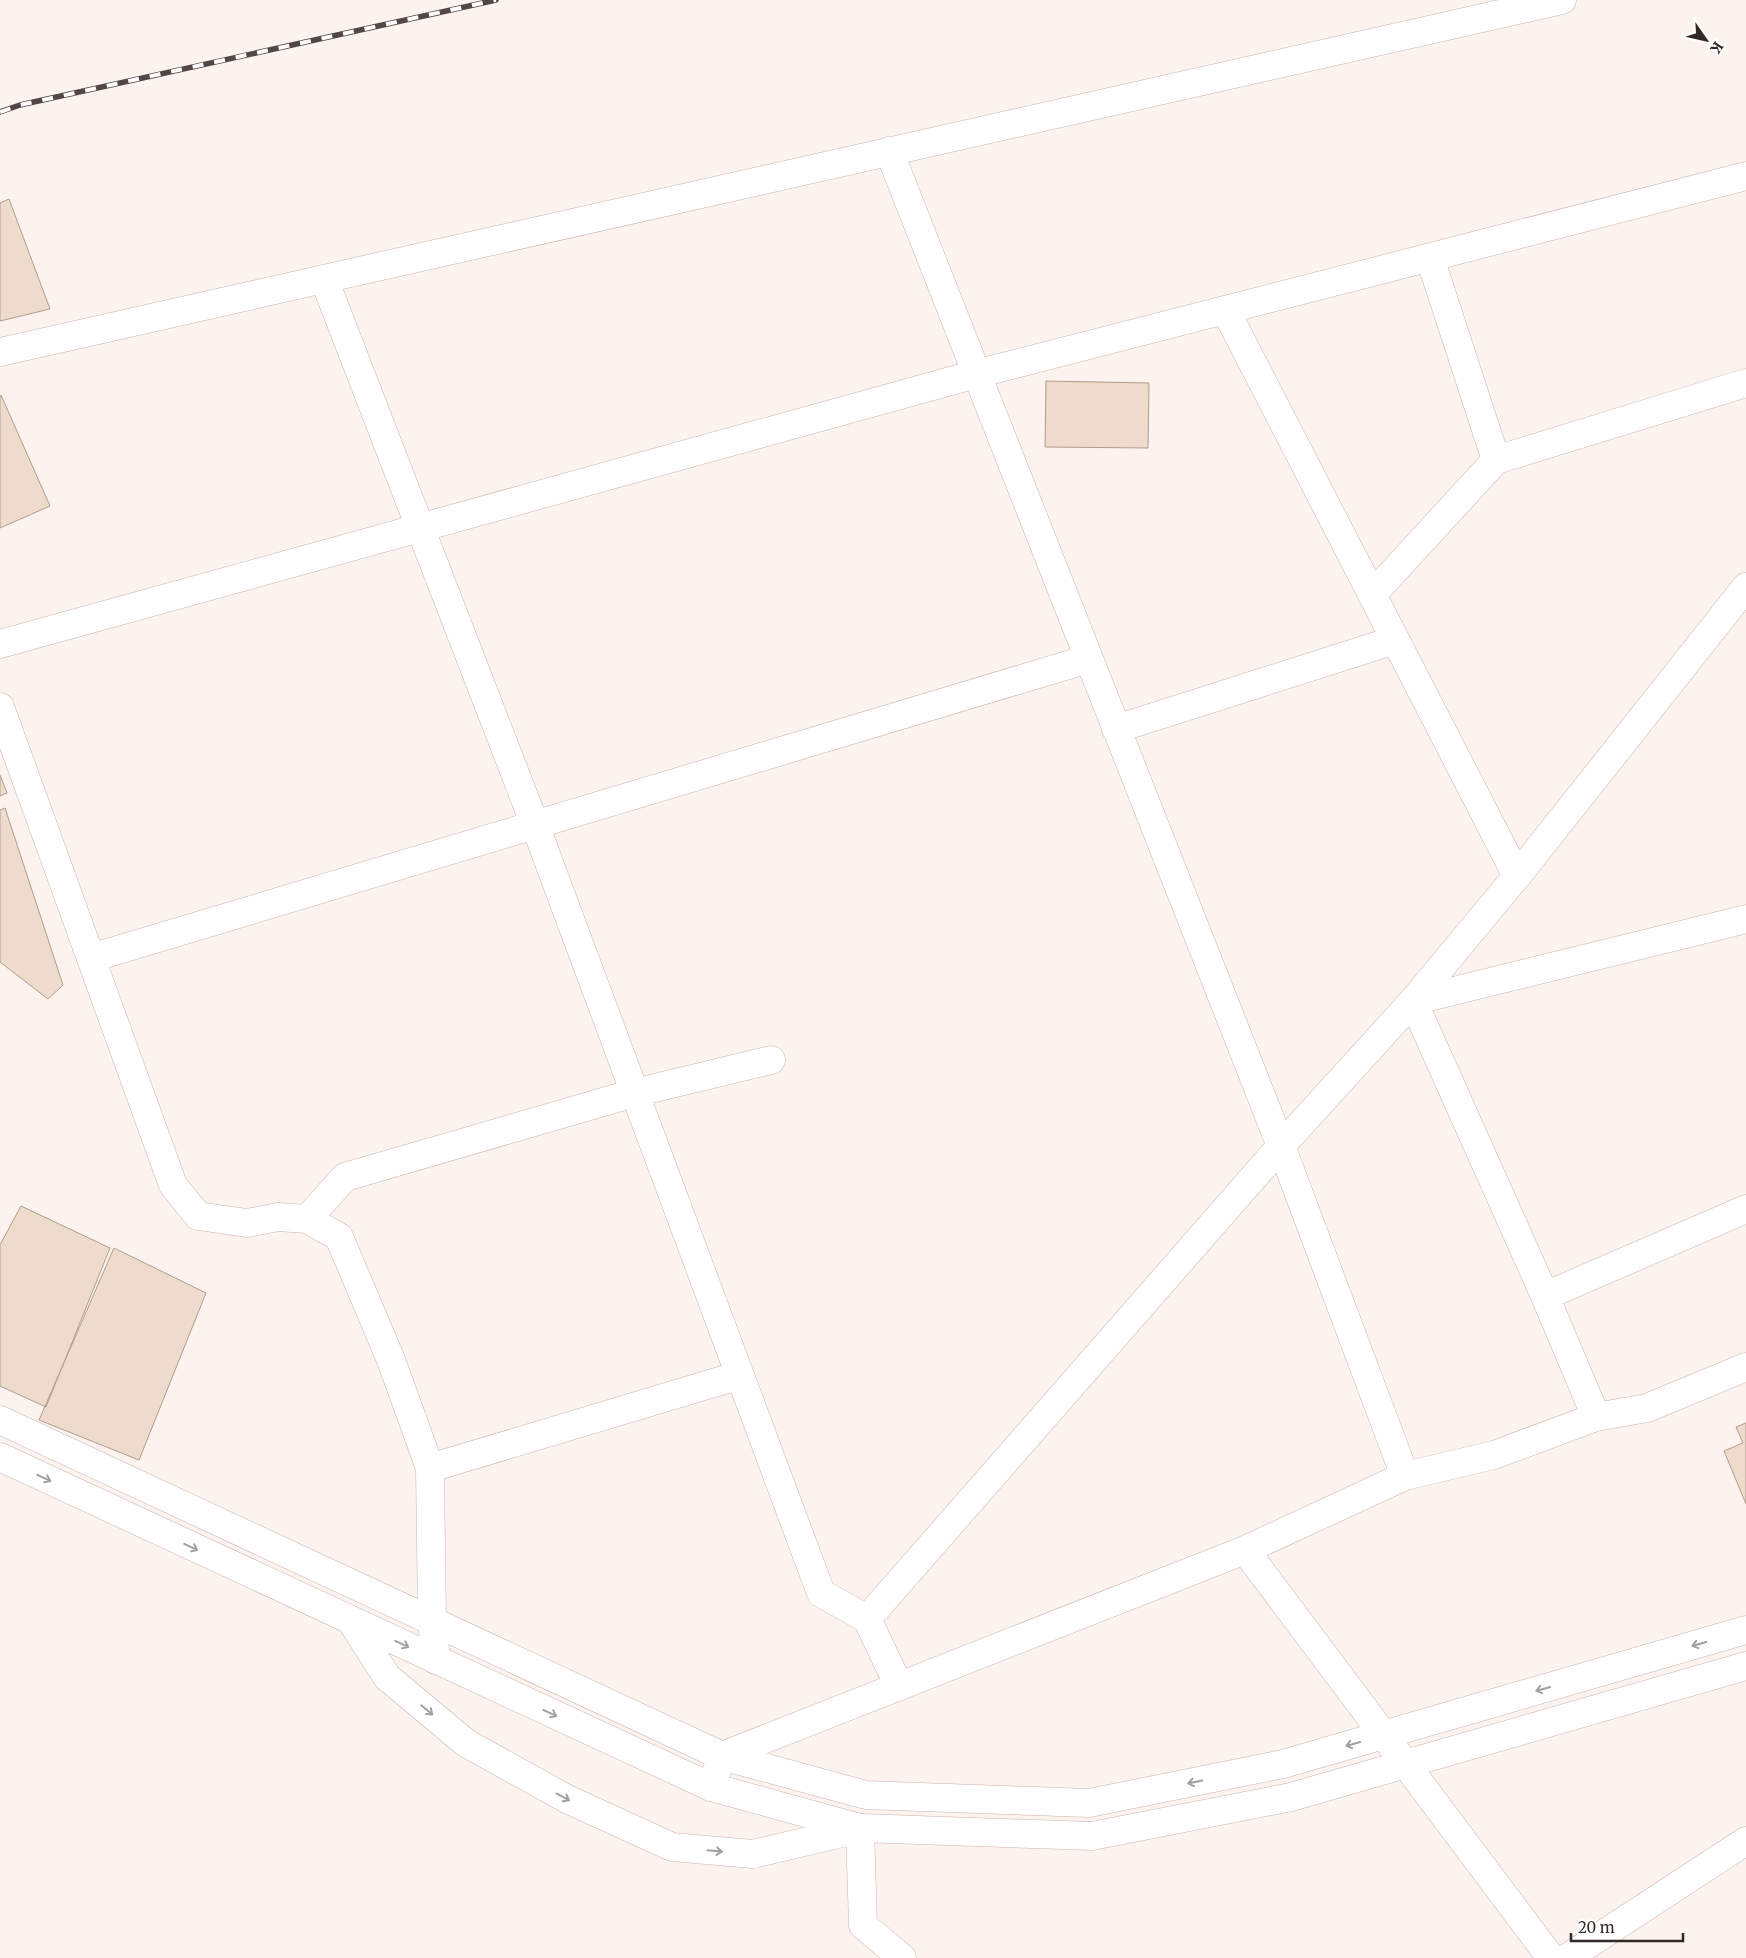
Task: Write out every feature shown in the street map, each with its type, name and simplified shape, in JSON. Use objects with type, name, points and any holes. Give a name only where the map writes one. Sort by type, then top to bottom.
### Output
[{"type":"street","points":[[0,352],[1562,0]]},
{"type":"street","points":[[888,151],[1281,1146],[1405,1476]]},
{"type":"street","points":[[0,644],[976,374],[1746,176]]},
{"type":"street","points":[[1430,258],[1496,460]]},
{"type":"street","points":[[324,279],[535,825],[821,1593],[867,1619],[899,1686]]},
{"type":"street","points":[[1226,311],[1517,876]]},
{"type":"street","points":[[1372,595],[1496,460],[1746,383]]},
{"type":"street","points":[[867,1619],[1281,1146],[1413,1001],[1517,876],[1746,587]]},
{"type":"street","points":[[1116,729],[1395,640]]},
{"type":"street","points":[[92,958],[1088,659]]},
{"type":"street","points":[[0,707],[174,1185],[198,1216],[247,1223],[278,1217],[307,1219],[339,1238],[392,1360],[430,1468],[432,1621],[436,1660]]},
{"type":"street","points":[[1413,1001],[1746,919]]},
{"type":"street","points":[[1413,1001],[1545,1296],[1596,1417]]},
{"type":"street","points":[[307,1219],[345,1177],[634,1092],[771,1060]]},
{"type":"street","points":[[1545,1296],[1746,1209]]},
{"type":"street","points":[[711,1787],[722,1756],[1245,1550],[1405,1476],[1494,1455],[1596,1417],[1648,1408],[1746,1367]]},
{"type":"street","points":[[430,1468],[740,1375]]},
{"type":"street","points":[[0,1420],[722,1756],[866,1795],[1089,1803],[1283,1764],[1746,1630]]},
{"type":"street","points":[[0,1458],[711,1787],[860,1828],[1092,1836],[1291,1797],[1746,1666]]},
{"type":"street","points":[[1245,1550],[1551,1958]]},
{"type":"street","points":[[351,1621],[387,1677],[466,1743],[567,1800],[672,1847],[753,1854],[860,1828]]},
{"type":"street","points":[[860,1828],[863,1925],[902,1958]]},
{"type":"street","points":[[1567,1958],[1746,1841]]},
{"type":"building","points":[[9,199],[50,309],[0,321],[0,203]]},
{"type":"building","points":[[1046,381],[1149,383],[1148,448],[1045,447]]},
{"type":"building","points":[[0,396],[50,506],[0,528]]},
{"type":"building","points":[[0,775],[7,793],[0,796]]},
{"type":"building","points":[[5,808],[63,985],[48,999],[0,962],[0,810]]},
{"type":"building","points":[[21,1206],[110,1248],[46,1407],[0,1386],[0,1245]]},
{"type":"building","points":[[114,1248],[206,1293],[139,1460],[39,1420]]},
{"type":"building","points":[[1746,1423],[1746,1504],[1724,1451],[1743,1443],[1736,1427]]},
{"type":"railway","points":[[0,112],[20,105],[496,0]]}]
